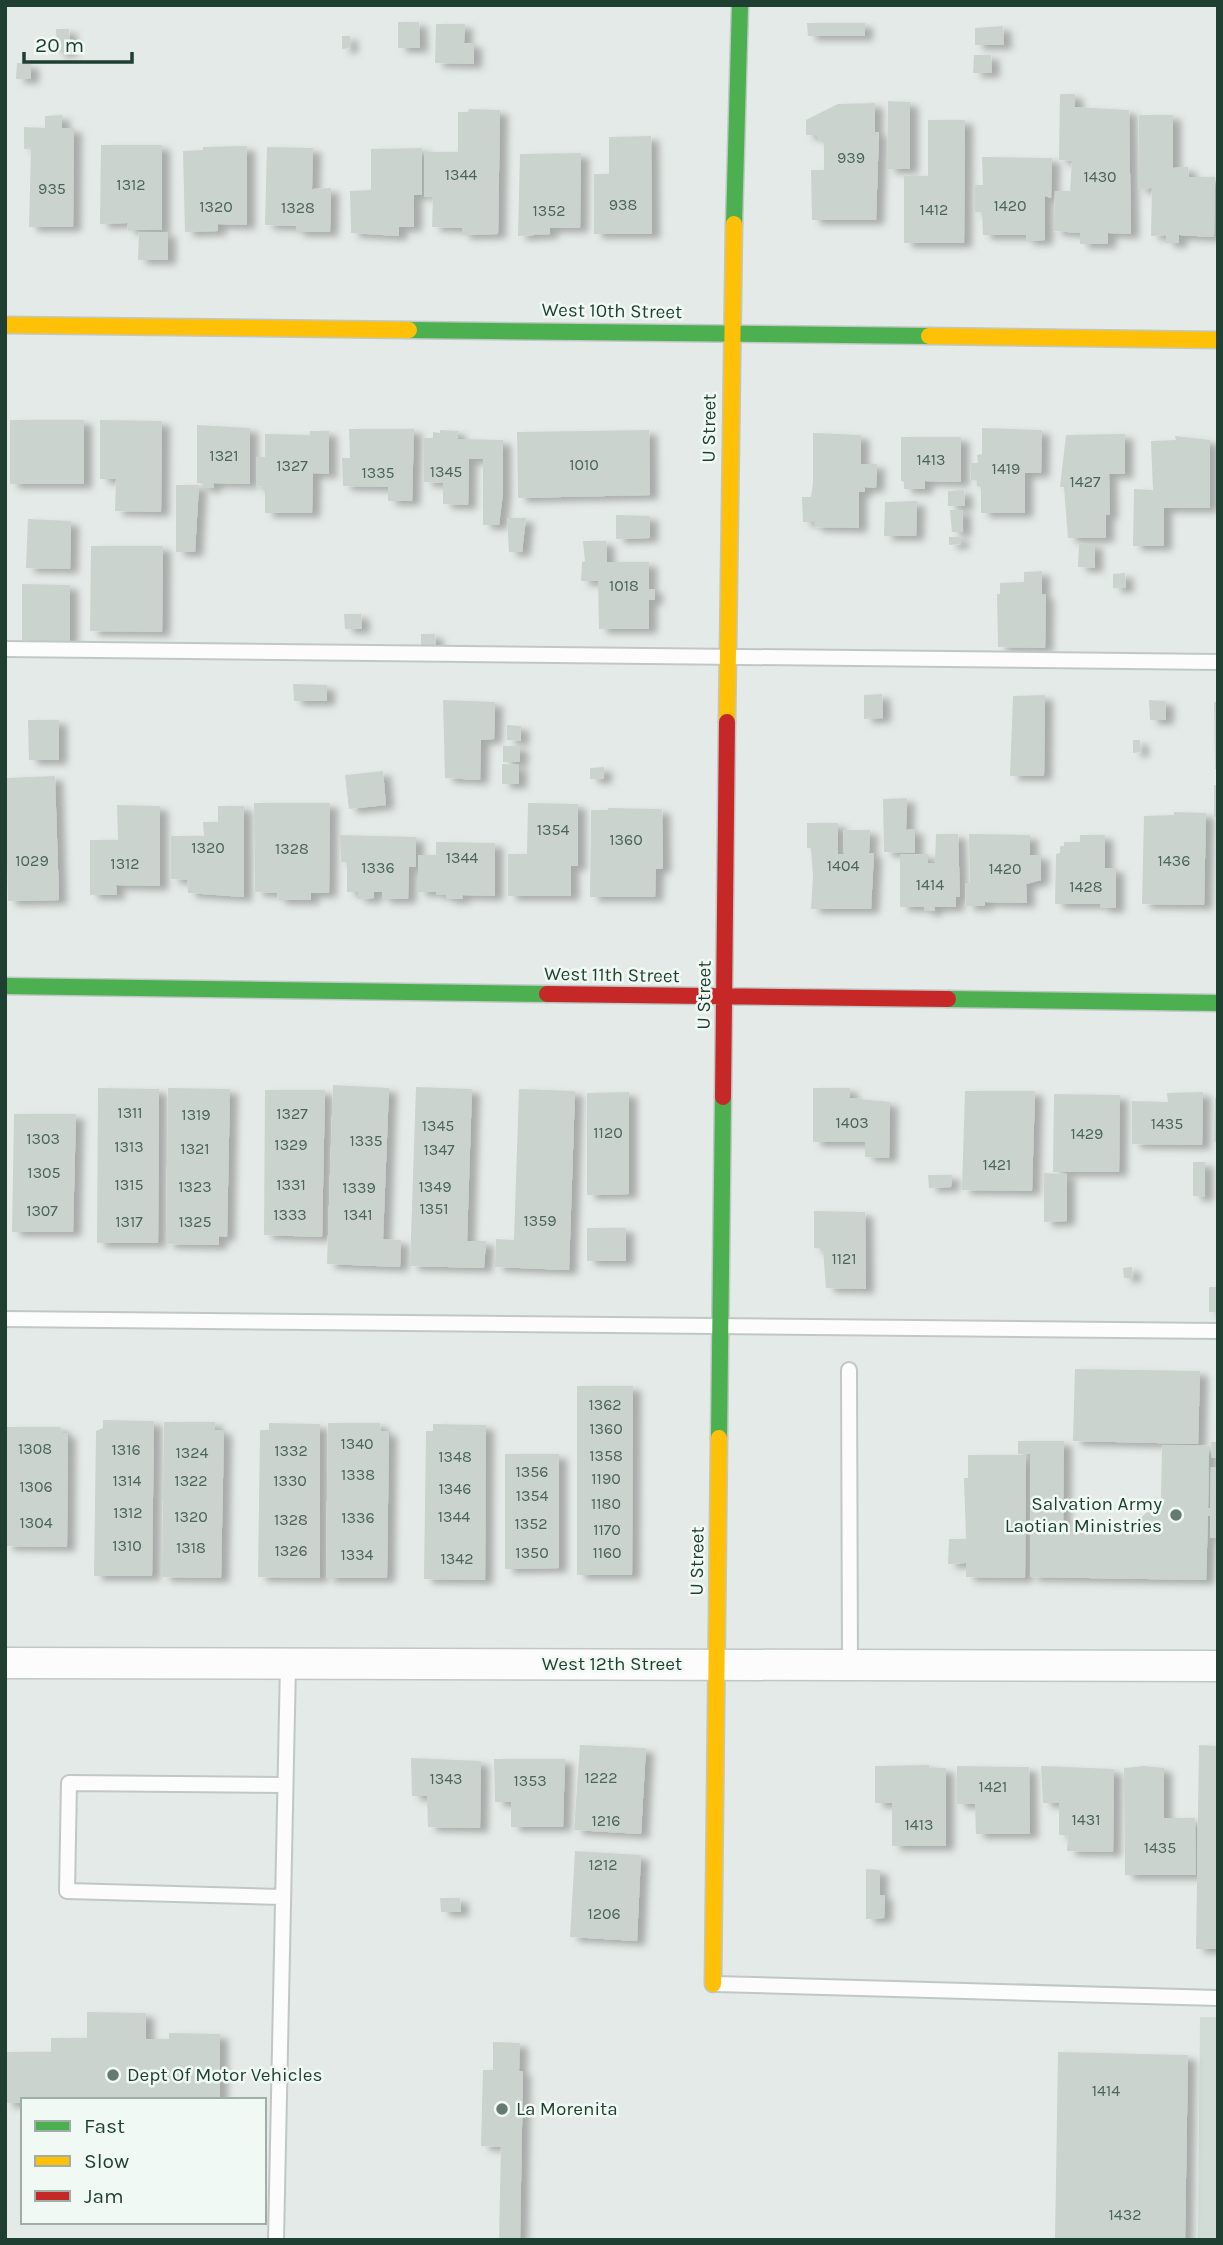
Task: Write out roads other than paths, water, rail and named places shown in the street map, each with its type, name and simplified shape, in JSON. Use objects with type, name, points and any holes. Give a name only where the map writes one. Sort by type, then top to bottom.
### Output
[{"type":"street","name":"U Street","points":[[713,1984],[731,333],[740,5]]},
{"type":"street","name":"West 10th Street","points":[[5,325],[1218,340]]},
{"type":"street","name":"West 11th Street","points":[[5,986],[1218,1003]]},
{"type":"street","name":"West 12th Street","points":[[5,1663],[1218,1666]]},
{"type":"lane","points":[[5,649],[1218,662]]},
{"type":"lane","points":[[5,1319],[1218,1331]]},
{"type":"lane","points":[[849,1370],[850,1665]]},
{"type":"lane","points":[[276,2240],[281,1897],[288,1664]]},
{"type":"lane","points":[[281,1897],[67,1891],[69,1783],[285,1785]]},
{"type":"lane","points":[[713,1984],[1218,1998]]},
{"type":"place","name":"Salvation Army Laotian Ministries","points":[[1176,1515]]},
{"type":"place","name":"Dept Of Motor Vehicles","points":[[113,2075]]},
{"type":"place","name":"La Morenita","points":[[502,2109]]}]
